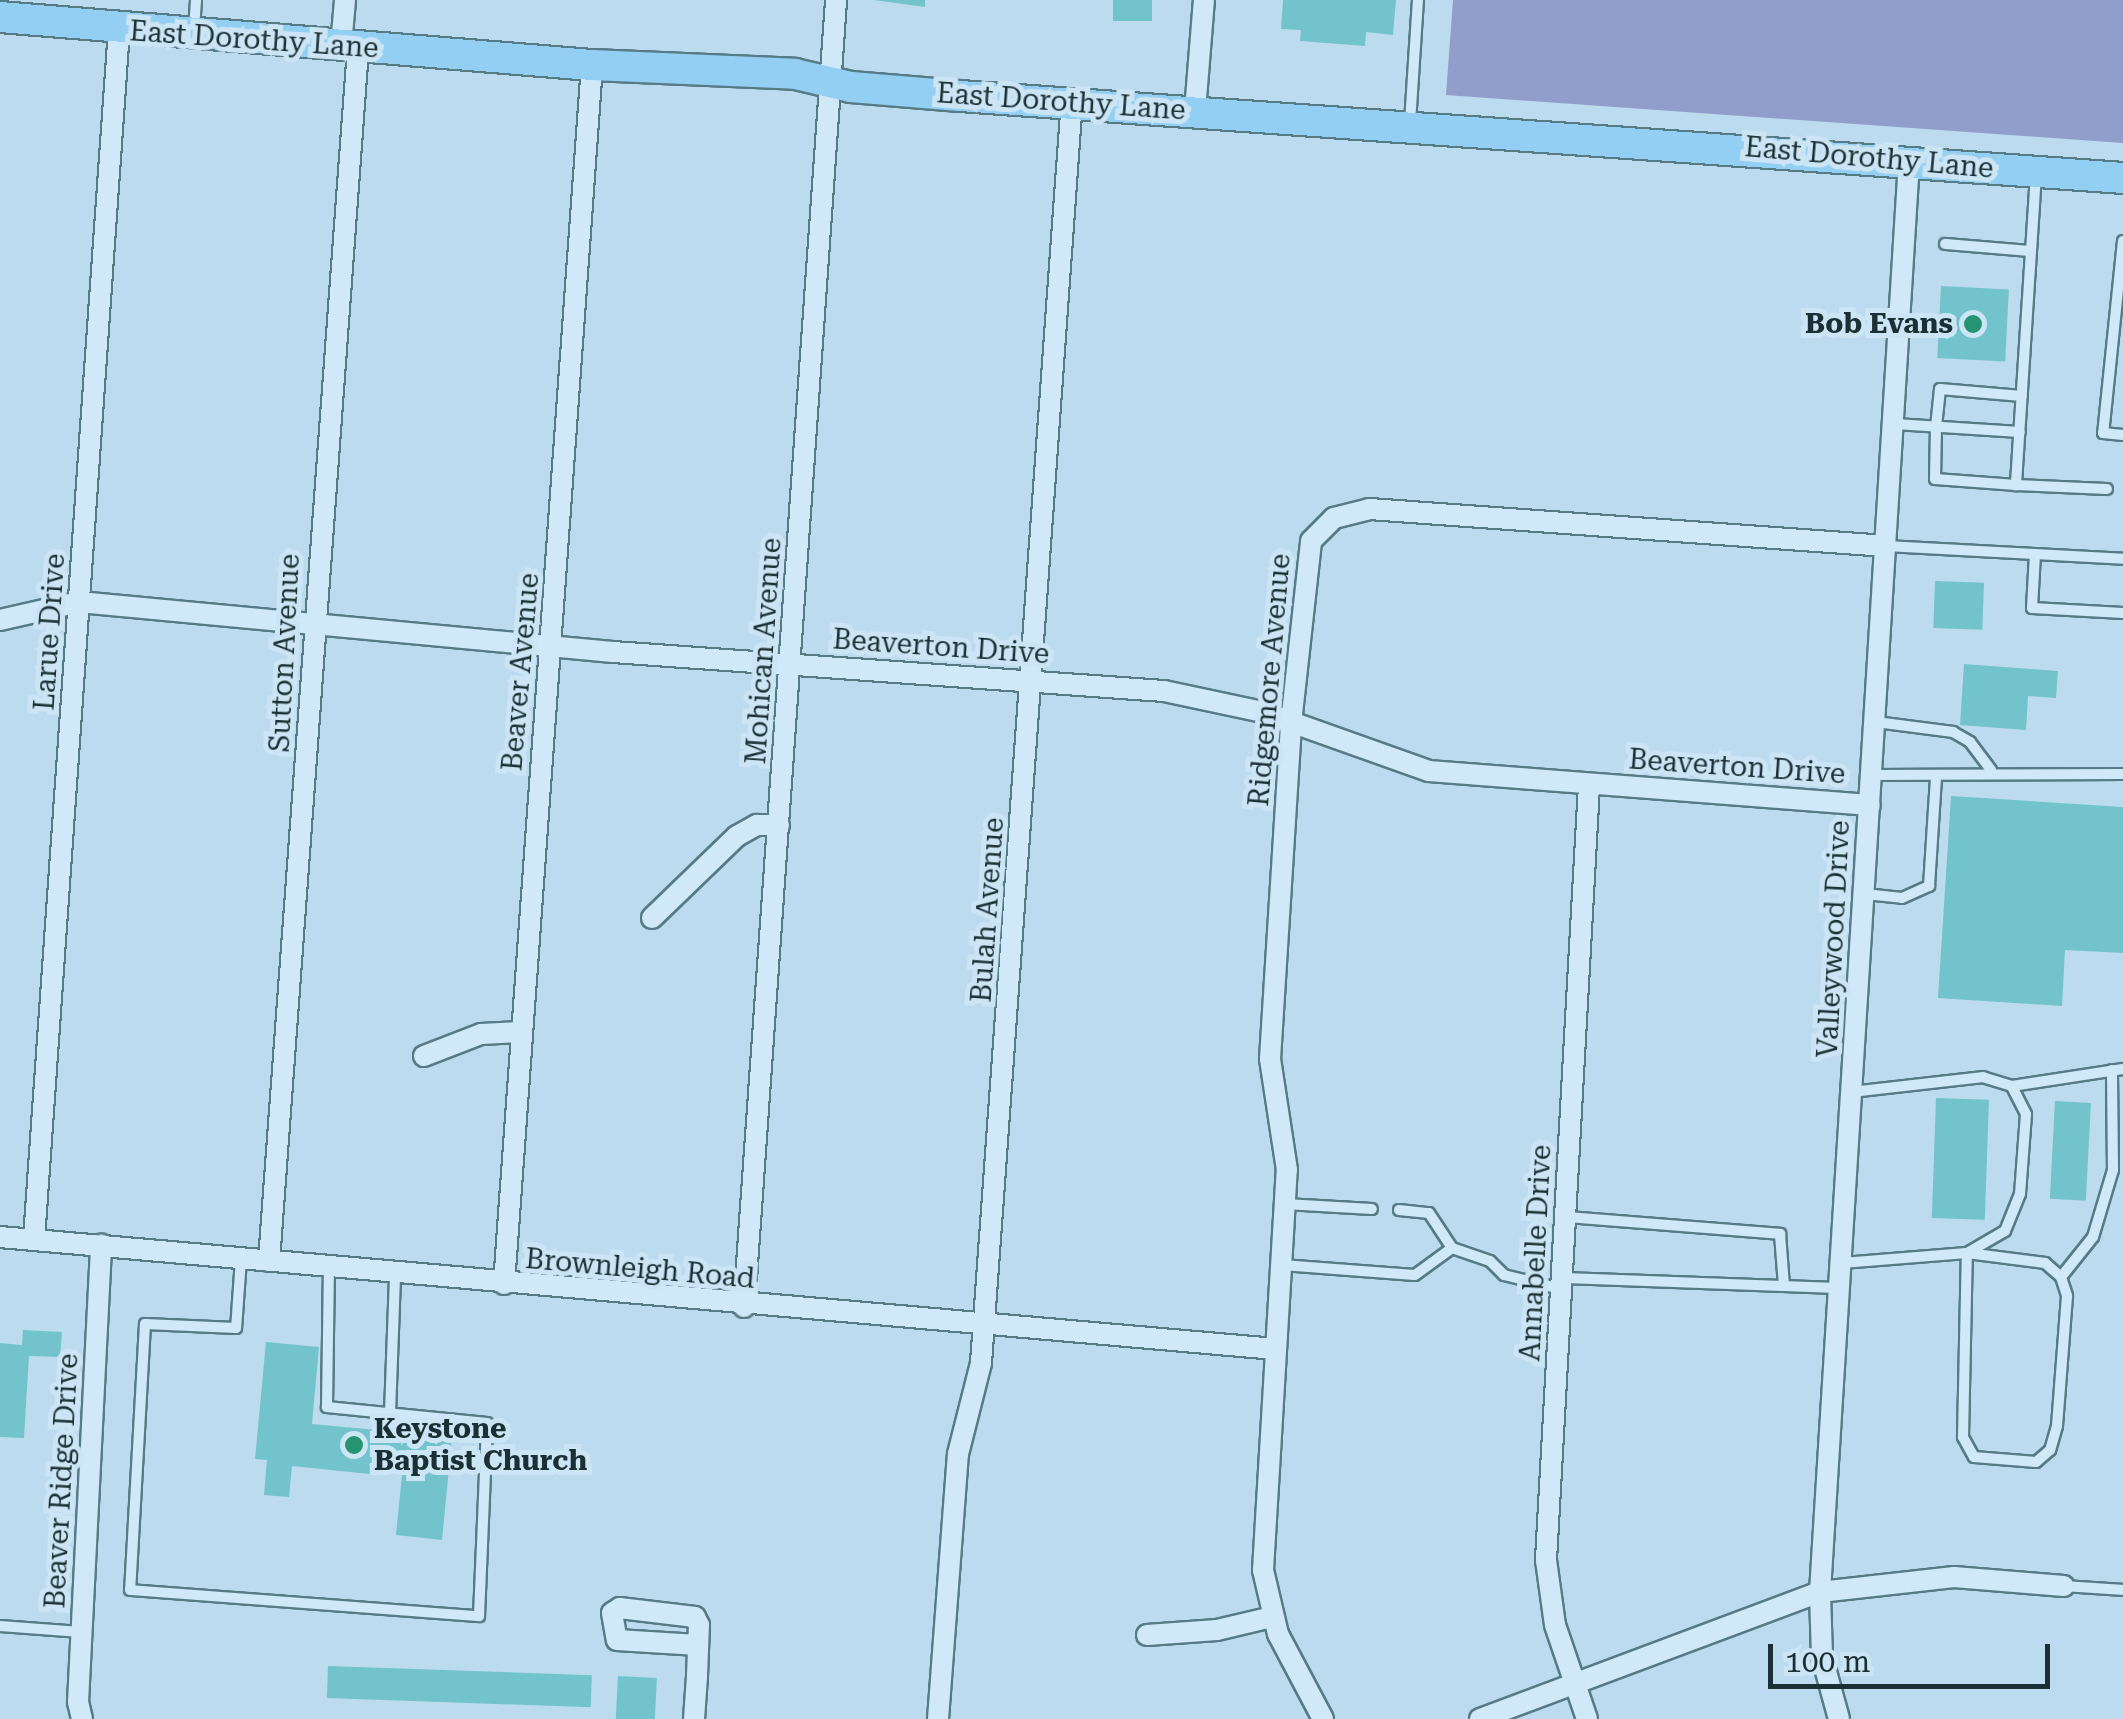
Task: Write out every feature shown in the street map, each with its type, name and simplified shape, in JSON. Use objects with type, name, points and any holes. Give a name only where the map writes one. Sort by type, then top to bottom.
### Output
[{"type":"main road","name":"East Dorothy Lane","points":[[7,12],[119,30],[2123,178]]},
{"type":"street","name":"Sutton Avenue","points":[[268,1262],[349,47],[345,0]]},
{"type":"street","name":"Mohican Avenue","points":[[744,1306],[836,0]]},
{"type":"street","points":[[1196,110],[1204,0]]},
{"type":"street","name":"Larue Drive","points":[[34,1240],[119,30]]},
{"type":"street","name":"Beaver Avenue","points":[[504,1284],[592,65]]},
{"type":"street","name":"Bulah Avenue","points":[[938,1719],[951,1514],[983,1328],[1072,101]]},
{"type":"street","name":"Valleywood Drive","points":[[1839,1719],[1822,1657],[1820,1592],[1909,161]]},
{"type":"street","name":"Ridgemore Avenue","points":[[1323,1719],[1272,1617],[1263,1570],[1285,1204],[1285,1144],[1270,1058],[1304,560],[1322,526],[1351,512],[1886,546]]},
{"type":"street","name":"Beaverton Drive","points":[[0,620],[79,602],[551,645],[1164,691],[1291,723],[1429,771],[1870,805]]},
{"type":"street","name":"Annabelle Drive","points":[[1587,1719],[1555,1625],[1546,1560],[1588,784]]},
{"type":"street","points":[[652,918],[737,836],[757,825],[779,825]]},
{"type":"street","points":[[424,1056],[481,1034],[520,1032]]},
{"type":"street","name":"Brownleigh Road","points":[[0,1237],[983,1328],[1276,1349]]},
{"type":"street","name":"Beaver Ridge Drive","points":[[82,1719],[81,1632],[102,1245]]},
{"type":"street","points":[[1480,1719],[1820,1592],[1954,1577],[2064,1586]]},
{"type":"street","points":[[1147,1635],[1217,1630],[1272,1617]]},
{"type":"street","points":[[694,1719],[698,1645]]},
{"type":"lane","points":[[194,35],[196,0]]},
{"type":"lane","points":[[1410,124],[1418,0]]},
{"type":"lane","points":[[2016,485],[2036,173]]},
{"type":"lane","points":[[2123,241],[2103,433],[2123,435]]},
{"type":"lane","points":[[1945,244],[2031,251]]},
{"type":"lane","points":[[2022,396],[1940,389],[1934,480],[2107,489]]},
{"type":"lane","points":[[1895,424],[2020,432]]},
{"type":"lane","points":[[1886,546],[2123,559]]},
{"type":"lane","points":[[2035,554],[2032,608],[2123,612]]},
{"type":"lane","points":[[1876,722],[1953,732],[1970,742],[1991,770]]},
{"type":"lane","points":[[1872,775],[1936,777],[1991,770],[2123,774]]},
{"type":"lane","points":[[1865,894],[1902,898],[1929,886],[1936,777]]},
{"type":"lane","points":[[1852,1092],[1905,1089],[1929,1079],[1982,1078],[2012,1086],[2117,1070],[2113,1170],[2093,1236],[2062,1277]]},
{"type":"lane","points":[[1967,1253],[2005,1231],[2020,1194],[2026,1114],[2012,1086]]},
{"type":"lane","points":[[1285,1204],[1372,1209]]},
{"type":"lane","points":[[1399,1210],[1429,1213],[1452,1248],[1490,1261],[1504,1274],[1563,1284],[1840,1288]]},
{"type":"lane","points":[[1566,1217],[1780,1234],[1784,1286]]},
{"type":"lane","points":[[1281,1265],[1416,1275],[1452,1248]]},
{"type":"lane","points":[[1842,1263],[1967,1253],[2045,1263],[2062,1277],[2068,1296],[2050,1450],[2036,1462],[1974,1457],[1963,1437],[1967,1253]]},
{"type":"lane","points":[[242,1258],[236,1328],[145,1324],[130,1590],[479,1616],[487,1423],[327,1407],[329,1267]]},
{"type":"lane","points":[[390,1413],[395,1274]]},
{"type":"lane","points":[[2064,1586],[2123,1590]]},
{"type":"lane","points":[[0,1626],[81,1632]]},
{"type":"shaded area","points":[[1453,0],[2123,0],[2123,143],[1446,95]]},
{"type":"building","points":[[874,0],[925,0],[925,7]]},
{"type":"building","points":[[1113,0],[1152,0],[1152,21],[1113,21]]},
{"type":"building","points":[[1283,0],[1396,0],[1393,35],[1366,32],[1365,46],[1300,41],[1301,30],[1281,29]]},
{"type":"building","name":"Bob Evans","points":[[1941,286],[2009,290],[2005,361],[1937,358]]},
{"type":"building","points":[[1935,581],[1984,583],[1982,630],[1933,628]]},
{"type":"building","points":[[1964,664],[2058,671],[2056,698],[2028,696],[2026,730],[1960,725]]},
{"type":"building","points":[[1951,796],[2123,807],[2123,953],[2065,950],[2062,1006],[1938,998]]},
{"type":"building","points":[[1936,1098],[1989,1100],[1985,1220],[1932,1218]]},
{"type":"building","points":[[2055,1101],[2091,1103],[2086,1201],[2050,1199]]},
{"type":"building","points":[[23,1330],[62,1332],[60,1357],[29,1356],[24,1438],[0,1437],[0,1343],[22,1345]]},
{"type":"building","name":"Keystone Baptist Church","points":[[266,1342],[319,1347],[312,1424],[452,1437],[442,1540],[396,1535],[404,1455],[381,1453],[379,1475],[292,1466],[289,1497],[264,1495],[267,1460],[255,1459]]},
{"type":"building","points":[[328,1666],[592,1675],[591,1707],[327,1698]]},
{"type":"building","points":[[618,1676],[657,1678],[655,1719],[616,1719]]},
{"type":"place","name":"Bob Evans","points":[[1973,324]]},
{"type":"place","name":"Keystone Baptist Church","points":[[354,1445]]}]
